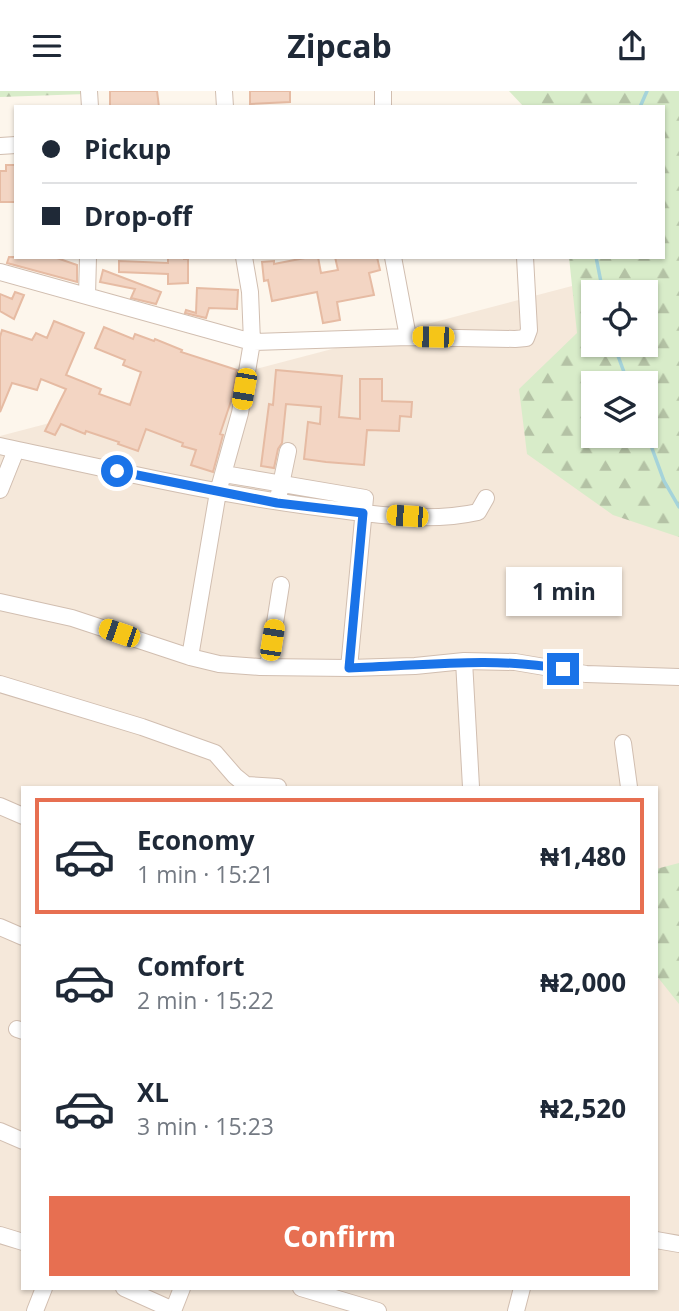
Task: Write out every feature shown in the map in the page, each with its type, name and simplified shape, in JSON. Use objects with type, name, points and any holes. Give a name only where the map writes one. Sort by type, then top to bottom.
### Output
[{"type":"street","points":[[87,296],[88,259]]},
{"type":"street","points":[[190,657],[218,492],[240,412],[252,342],[250,292],[244,259]]},
{"type":"street","points":[[393,259],[408,337]]},
{"type":"street","points":[[0,272],[252,342],[408,337],[526,338],[529,330],[525,259]]},
{"type":"street","points":[[0,490],[8,448],[277,503],[363,513],[454,518],[478,512],[486,498]]},
{"type":"street","points":[[277,503],[288,451]]},
{"type":"street","points":[[225,474],[365,498],[349,668]]},
{"type":"street","points":[[268,667],[281,585]]},
{"type":"street","points":[[0,602],[72,618],[219,664],[349,668],[464,661],[515,662],[615,676],[679,677]]},
{"type":"street","points":[[464,661],[471,786]]},
{"type":"street","points":[[0,684],[142,727],[218,754],[246,785],[262,786]]},
{"type":"street","points":[[623,743],[629,786]]},
{"type":"street","points":[[0,806],[21,815]]},
{"type":"street","points":[[0,927],[21,936]]},
{"type":"street","points":[[0,1131],[21,1140]]},
{"type":"street","points":[[0,1235],[21,1241]]},
{"type":"street","points":[[658,1240],[679,1244]]},
{"type":"street","points":[[35,1311],[43,1290]]},
{"type":"street","points":[[128,1290],[173,1310],[181,1290]]},
{"type":"street","points":[[516,1311],[521,1290]]},
{"type":"street","points":[[309,1291],[316,1311]]},
{"type":"street","points":[[309,1291],[379,1311]]},
{"type":"shaded area","points":[[679,258],[679,1311],[0,1311],[0,436],[581,284],[581,357],[658,357],[658,280],[595,280]]},
{"type":"green space","points":[[0,91],[87,91],[86,94],[0,97]]},
{"type":"green space","points":[[509,91],[679,91],[679,537],[613,515],[527,454],[519,389],[577,333],[569,259],[665,259],[665,105],[522,105]]},
{"type":"green space","points":[[679,863],[679,1004],[658,978],[658,868]]},
{"type":"building","points":[[110,91],[157,91],[159,105],[110,105]]},
{"type":"building","points":[[250,91],[290,91],[290,102],[250,104]]},
{"type":"building","points":[[6,165],[14,165],[14,202],[0,202],[0,171],[6,171]]},
{"type":"building","points":[[9,257],[60,259],[77,265],[77,282],[7,263]]},
{"type":"building","points":[[168,259],[188,259],[188,283],[168,284],[168,274],[119,272],[119,261],[168,263]]},
{"type":"building","points":[[318,259],[321,273],[338,270],[335,259],[377,259],[380,270],[369,273],[374,295],[337,302],[340,320],[323,323],[317,292],[272,301],[268,280],[264,281],[262,262],[274,261],[274,264]]},
{"type":"building","points":[[103,270],[161,292],[156,304],[131,298],[135,289],[100,282]]},
{"type":"building","points":[[197,288],[238,290],[237,309],[209,308],[206,318],[185,313],[186,310],[196,313]]},
{"type":"building","points":[[15,292],[24,295],[14,319],[0,311],[0,294],[12,299]]},
{"type":"building","points":[[54,321],[84,333],[66,375],[101,389],[99,394],[130,405],[141,372],[123,365],[125,360],[95,348],[104,327],[133,339],[135,334],[154,341],[155,339],[182,350],[181,352],[237,370],[213,472],[191,465],[196,450],[146,429],[138,451],[118,444],[119,442],[86,431],[85,434],[61,424],[55,435],[45,431],[66,389],[41,379],[37,390],[12,383],[0,412],[2,330],[32,340],[36,333],[47,338]]},
{"type":"building","points":[[276,370],[342,376],[339,417],[360,419],[360,379],[382,379],[382,401],[412,402],[411,417],[400,416],[399,431],[367,430],[364,465],[326,462],[304,459],[308,422],[320,424],[321,407],[286,404],[282,443],[274,468],[261,466],[269,404],[273,405]]},
{"type":"waterway","points":[[641,105],[647,91]]},
{"type":"waterway","points":[[596,259],[601,280]]},
{"type":"waterway","points":[[618,357],[624,371]]},
{"type":"waterway","points":[[652,448],[664,481],[679,507]]},
{"type":"route","points":[[117,471],[277,503],[363,513],[349,668],[464,661],[515,662],[563,669]]}]
